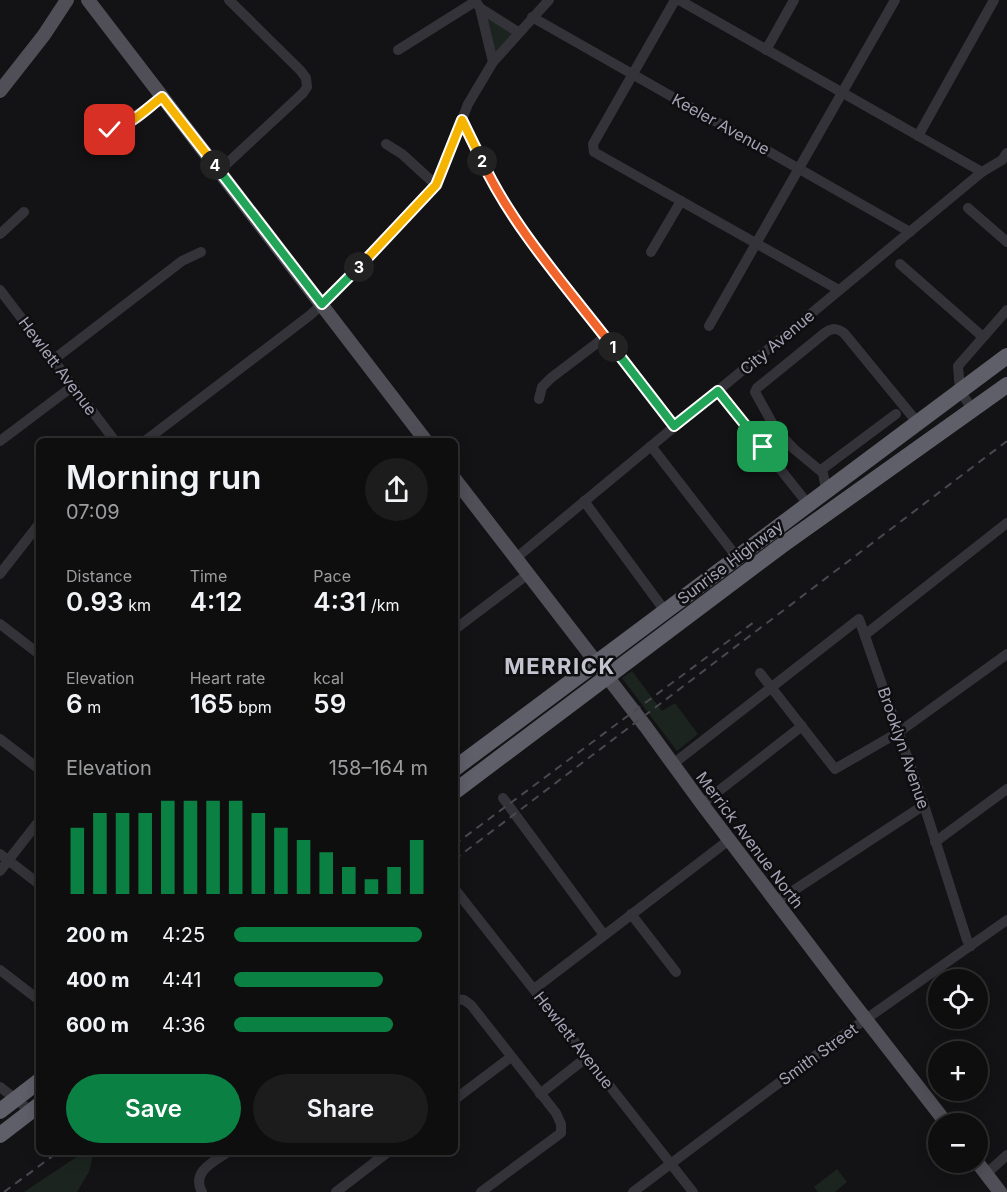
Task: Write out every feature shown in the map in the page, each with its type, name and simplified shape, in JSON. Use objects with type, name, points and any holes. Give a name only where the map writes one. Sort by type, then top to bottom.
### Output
[{"type":"highway","name":"Sunrise Highway","points":[[458,766],[736,556],[1007,356]]},
{"type":"highway","name":"Sunrise Highway","points":[[458,789],[781,546],[1007,385]]},
{"type":"highway","points":[[0,1111],[36,1083]]},
{"type":"highway","points":[[0,1135],[35,1108]]},
{"type":"main road","points":[[0,91],[44,35],[67,0]]},
{"type":"main road","points":[[88,0],[424,438]]},
{"type":"main road","name":"Merrick Avenue North","points":[[458,483],[939,1113]]},
{"type":"main road","points":[[985,1173],[1000,1192]]},
{"type":"street","points":[[219,171],[307,87],[306,78],[300,70],[229,0]]},
{"type":"street","points":[[149,438],[322,304],[436,185],[468,104],[492,62],[549,0]]},
{"type":"street","points":[[839,290],[594,152],[593,144],[677,0],[982,172]]},
{"type":"street","points":[[766,50],[795,0]]},
{"type":"street","points":[[709,326],[895,0]]},
{"type":"street","points":[[918,136],[994,0]]},
{"type":"street","points":[[477,3],[518,32]]},
{"type":"street","points":[[398,50],[477,3]]},
{"type":"street","points":[[477,3],[492,62]]},
{"type":"street","name":"Keeler Avenue","points":[[532,17],[910,232]]},
{"type":"street","points":[[91,131],[118,128],[162,97]]},
{"type":"street","points":[[462,120],[498,193],[529,238],[674,426]]},
{"type":"street","points":[[386,144],[402,154],[436,185]]},
{"type":"street","name":"City Avenue","points":[[516,558],[982,172],[1002,160],[1007,153]]},
{"type":"street","points":[[651,252],[681,201]]},
{"type":"street","points":[[968,208],[1007,242]]},
{"type":"street","points":[[0,234],[24,212]]},
{"type":"street","points":[[54,360],[182,261],[201,252]]},
{"type":"street","points":[[900,264],[983,337]]},
{"type":"street","name":"Hewlett Avenue","points":[[0,290],[113,438]]},
{"type":"street","points":[[973,410],[960,391],[958,366],[1007,310]]},
{"type":"street","points":[[826,490],[821,470],[794,449],[776,430],[755,392],[757,388],[832,329],[838,329],[843,333],[917,422]]},
{"type":"street","points":[[539,399],[542,387],[551,378],[605,337]]},
{"type":"street","points":[[0,441],[73,386]]},
{"type":"street","points":[[718,391],[808,504]]},
{"type":"street","points":[[821,470],[896,414]]},
{"type":"street","points":[[651,446],[736,556]]},
{"type":"street","points":[[584,501],[665,610]]},
{"type":"street","points":[[673,764],[859,619],[866,634],[1007,523]]},
{"type":"street","points":[[0,574],[36,528]]},
{"type":"street","points":[[458,627],[528,574]]},
{"type":"street","points":[[0,624],[36,652]]},
{"type":"street","name":"Brooklyn Avenue","points":[[866,634],[967,940],[971,946]]},
{"type":"street","points":[[760,673],[835,770],[899,732],[1007,654]]},
{"type":"street","points":[[702,804],[802,726]]},
{"type":"street","points":[[0,739],[36,767]]},
{"type":"street","points":[[935,842],[1007,789]]},
{"type":"street","points":[[503,798],[604,935]]},
{"type":"street","points":[[776,902],[924,805]]},
{"type":"street","points":[[0,871],[4,857],[36,824]]},
{"type":"street","points":[[534,989],[729,840]]},
{"type":"street","points":[[4,857],[36,882]]},
{"type":"street","name":"Hewlett Avenue","points":[[458,893],[693,1192]]},
{"type":"street","points":[[632,914],[676,972]]},
{"type":"street","name":"Smith Street","points":[[633,1192],[866,1019],[1007,920]]},
{"type":"street","points":[[0,970],[36,998]]},
{"type":"street","points":[[458,999],[464,1000],[471,1005],[556,1113],[561,1124],[561,1133],[481,1192]]},
{"type":"street","points":[[458,1097],[511,1057]]},
{"type":"street","points":[[540,1094],[587,1057]]},
{"type":"street","points":[[0,1087],[16,1099],[35,1108]]},
{"type":"street","points":[[202,1192],[198,1179],[201,1173],[224,1155]]},
{"type":"street","points":[[336,1192],[384,1155]]},
{"type":"street","points":[[988,1164],[1007,1155]]},
{"type":"shaded area","points":[[484,14],[516,32],[493,59]]},
{"type":"shaded area","points":[[632,671],[662,711],[675,703],[698,734],[677,751],[622,678]]},
{"type":"shaded area","points":[[80,1155],[93,1155],[89,1172],[77,1192],[24,1192]]},
{"type":"shaded area","points":[[837,1169],[847,1182],[835,1192],[818,1192],[814,1187]]},
{"type":"railway","points":[[458,857],[1007,441]]},
{"type":"railway","points":[[458,842],[754,622]]},
{"type":"railway","points":[[4,1192],[54,1155]]},
{"type":"district","name":"MERRICK","points":[[560,666]]},
{"type":"route","points":[[110,130],[129,122],[162,97],[322,304],[436,185],[462,120],[498,193],[529,238],[674,426],[718,391],[763,447]]}]
